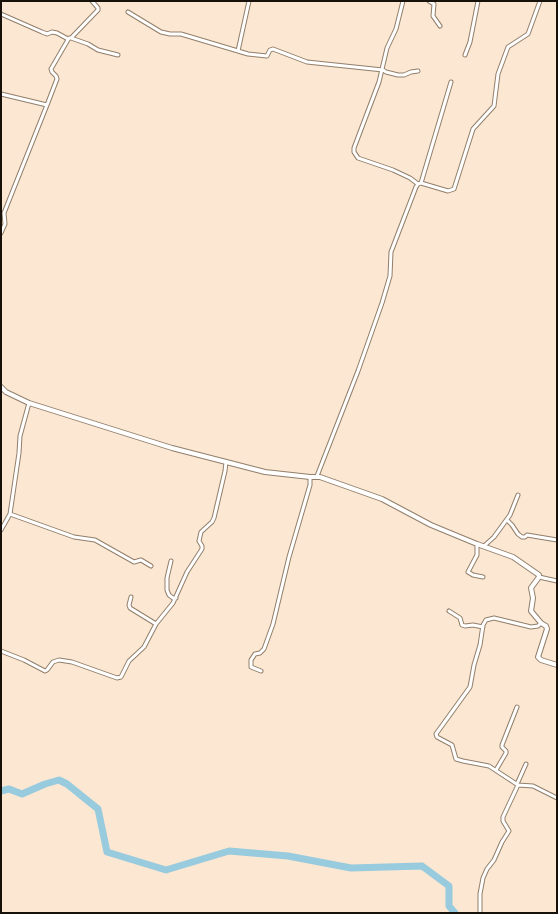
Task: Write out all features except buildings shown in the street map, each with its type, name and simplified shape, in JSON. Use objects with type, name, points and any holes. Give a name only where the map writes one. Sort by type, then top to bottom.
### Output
[{"type":"street","points":[[1,233],[5,224],[4,213],[47,108],[57,79],[51,69],[70,39],[98,10],[92,1]]},
{"type":"street","points":[[238,51],[249,1]]},
{"type":"street","points":[[402,1],[396,28],[387,48],[383,70],[354,148],[354,152],[358,158],[393,170],[420,183],[448,191],[454,188],[473,129],[494,106],[498,74],[508,47],[528,34],[540,1]]},
{"type":"street","points":[[429,1],[434,4],[433,16],[440,26]]},
{"type":"street","points":[[465,55],[470,42],[478,1]]},
{"type":"street","points":[[128,12],[161,32],[181,34],[238,51],[266,56],[270,50],[273,49],[305,62],[383,70],[398,75],[418,71]]},
{"type":"street","points":[[1,14],[47,34],[52,32],[57,33],[70,39],[88,44],[98,50],[118,55]]},
{"type":"street","points":[[317,476],[358,371],[382,303],[390,276],[391,252],[420,183],[451,82]]},
{"type":"street","points":[[1,94],[47,105]]},
{"type":"street","points":[[1,387],[6,392],[29,402],[172,448],[265,472],[310,477],[317,476],[382,499],[431,525],[516,558],[537,573],[539,577],[557,581]]},
{"type":"street","points":[[1,530],[10,514],[20,436],[29,402]]},
{"type":"street","points":[[1,652],[24,660],[44,670],[47,670],[56,660],[63,660],[120,678],[129,661],[145,645],[156,624],[176,598],[187,572],[202,549],[200,541],[201,532],[213,520],[226,462]]},
{"type":"street","points":[[261,671],[251,667],[251,660],[255,654],[260,653],[264,649],[273,624],[306,499],[310,477]]},
{"type":"street","points":[[484,546],[494,538],[507,520],[518,495]]},
{"type":"street","points":[[10,514],[74,537],[95,540],[134,562],[140,560],[151,566]]},
{"type":"street","points":[[507,520],[518,534],[522,536],[525,537],[527,535],[557,540]]},
{"type":"street","points":[[477,544],[477,555],[468,572],[473,575],[483,577]]},
{"type":"street","points":[[171,561],[167,578],[167,590],[173,598],[176,598]]},
{"type":"street","points":[[539,577],[531,588],[531,611],[541,623],[546,626],[547,629],[538,657],[541,660],[557,665]]},
{"type":"street","points":[[131,597],[129,605],[130,608],[156,624]]},
{"type":"street","points":[[449,610],[460,618],[462,624],[483,627]]},
{"type":"street","points":[[541,623],[538,626],[531,627],[494,618],[486,620],[483,627],[470,687],[436,734],[437,737],[452,745],[456,758],[463,761],[484,765],[496,770],[518,784],[534,786],[557,798]]},
{"type":"street","points":[[496,770],[506,753],[502,745],[517,707]]},
{"type":"street","points":[[480,913],[480,894],[483,878],[487,868],[494,860],[509,831],[503,819],[526,764]]},
{"type":"waterway","points":[[1,791],[9,789],[22,794],[45,784],[59,780],[67,784],[98,809],[107,852],[166,870],[229,851],[288,856],[351,868],[422,866],[449,886],[449,906],[455,913]]}]
